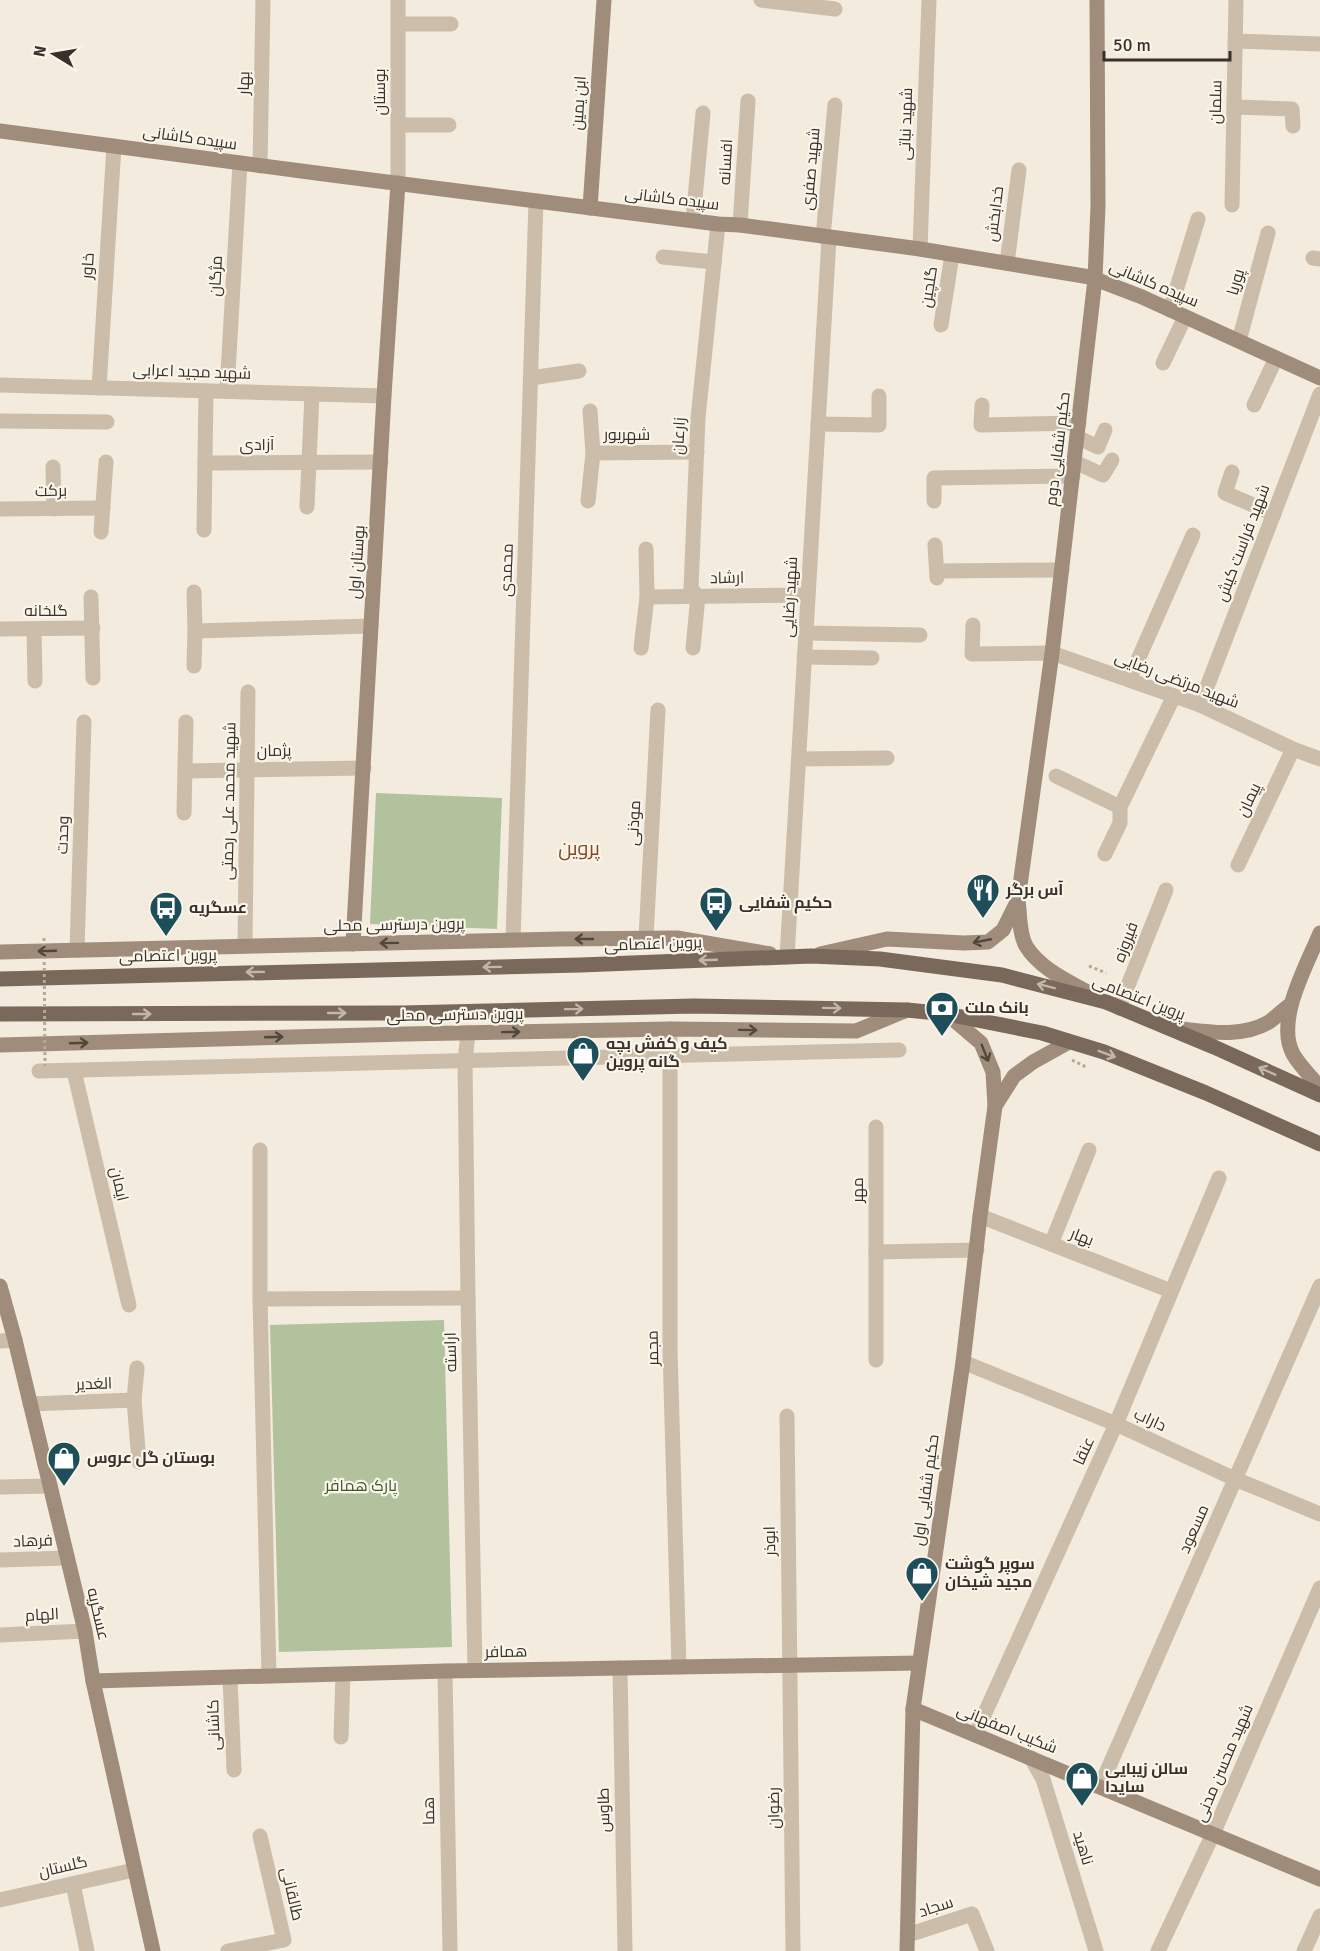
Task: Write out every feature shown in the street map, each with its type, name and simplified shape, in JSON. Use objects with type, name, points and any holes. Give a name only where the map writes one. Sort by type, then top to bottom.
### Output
[{"type":"main road","name":"پروین اعتصامی","points":[[0,978],[581,965],[811,956],[880,959],[992,973],[1113,1005],[1320,1095]]},
{"type":"main road","points":[[0,1014],[402,1013],[694,1006],[907,1010],[947,1014],[1042,1033],[1104,1052],[1206,1093],[1320,1144]]},
{"type":"street","name":"بهار","points":[[260,166],[263,0]]},
{"type":"street","name":"بوستان","points":[[398,0],[398,183]]},
{"type":"street","name":"ابن یمین","points":[[590,207],[604,0]]},
{"type":"street","points":[[761,0],[835,9]]},
{"type":"street","name":"شهید نباتی","points":[[920,249],[929,0]]},
{"type":"street","name":"حکیم شفایی دوم","points":[[1018,900],[1052,653],[1095,279],[1098,206],[1096,0]]},
{"type":"street","name":"سلمان","points":[[1232,205],[1236,0]]},
{"type":"street","points":[[398,24],[451,24]]},
{"type":"street","points":[[1235,41],[1320,44]]},
{"type":"street","name":"افسانه","points":[[740,225],[748,101]]},
{"type":"street","name":"شهید صفری","points":[[826,238],[835,105]]},
{"type":"street","points":[[1234,107],[1292,109],[1293,126]]},
{"type":"street","points":[[693,220],[704,113]]},
{"type":"street","points":[[398,125],[449,125]]},
{"type":"street","name":"سپیده کاشانی","points":[[0,131],[920,249],[1095,279],[1170,310],[1320,378]]},
{"type":"street","name":"خاور","points":[[99,388],[114,146]]},
{"type":"street","name":"مژگان","points":[[227,392],[240,163]]},
{"type":"street","name":"خدابخش","points":[[1007,263],[1019,170]]},
{"type":"street","name":"بوستان اول","points":[[353,944],[398,183]]},
{"type":"street","name":"محمدی","points":[[513,940],[536,201]]},
{"type":"street","points":[[1170,310],[1198,219]]},
{"type":"street","name":"زارعان","points":[[693,648],[698,596],[690,589],[698,418],[718,224]]},
{"type":"street","name":"پوریا","points":[[1239,341],[1268,233]]},
{"type":"street","name":"شهید رضایی","points":[[787,957],[818,424],[826,238]]},
{"type":"street","name":"گلچین","points":[[941,326],[952,255]]},
{"type":"street","points":[[663,257],[714,262]]},
{"type":"street","points":[[1163,363],[1185,317]]},
{"type":"street","points":[[1254,405],[1276,358]]},
{"type":"street","points":[[531,378],[579,371]]},
{"type":"street","name":"شهید مجید اعرابی","points":[[0,385],[384,396]]},
{"type":"street","points":[[204,530],[206,391]]},
{"type":"street","points":[[308,507],[312,394]]},
{"type":"street","name":"شهید فراست کیش","points":[[1105,854],[1120,823],[1120,807],[1186,700],[1274,514],[1320,394]]},
{"type":"street","points":[[818,424],[879,425],[879,396]]},
{"type":"street","points":[[982,405],[981,425],[1078,430],[1098,447],[1105,430]]},
{"type":"street","points":[[588,501],[593,453],[590,411]]},
{"type":"street","points":[[0,421],[107,422]]},
{"type":"street","name":"شهریور","points":[[593,453],[697,452]]},
{"type":"street","points":[[934,501],[934,478],[1074,469],[1103,476],[1112,460]]},
{"type":"street","points":[[101,532],[106,462]]},
{"type":"street","name":"آزادی","points":[[205,463],[381,462]]},
{"type":"street","points":[[53,467],[54,509]]},
{"type":"street","points":[[1232,472],[1225,493],[1274,514]]},
{"type":"street","name":"برکت","points":[[0,509],[103,508]]},
{"type":"street","points":[[1129,680],[1193,535]]},
{"type":"street","points":[[935,545],[938,575],[1062,570]]},
{"type":"street","points":[[641,648],[647,597],[646,549]]},
{"type":"street","points":[[194,592],[194,666]]},
{"type":"street","name":"ارشاد","points":[[647,597],[808,594]]},
{"type":"street","points":[[91,597],[93,678]]},
{"type":"street","points":[[973,625],[972,654],[1052,653]]},
{"type":"street","points":[[195,631],[371,626]]},
{"type":"street","name":"گلخانه","points":[[0,629],[93,628]]},
{"type":"street","points":[[34,629],[35,681]]},
{"type":"street","points":[[806,633],[920,635]]},
{"type":"street","name":"شهید مرتضی رضایی","points":[[1052,653],[1186,700],[1320,759]]},
{"type":"street","points":[[804,657],[872,658]]},
{"type":"street","name":"شهید محمد علی رحمتی","points":[[245,946],[248,692]]},
{"type":"street","name":"موذنی","points":[[646,938],[658,710]]},
{"type":"street","name":"وحدت","points":[[77,950],[84,722]]},
{"type":"street","points":[[184,813],[186,722]]},
{"type":"street","name":"پیمان","points":[[1238,865],[1293,749]]},
{"type":"street","points":[[799,759],[887,758]]},
{"type":"street","name":"پژمان","points":[[185,771],[364,768]]},
{"type":"street","points":[[1056,776],[1120,807]]},
{"type":"street","name":"فیروزه","points":[[1113,1005],[1166,890]]},
{"type":"street","points":[[811,956],[887,939],[988,942],[1003,930],[1018,900]]},
{"type":"street","points":[[1018,900],[1023,938],[1034,956],[1046,968],[1113,1005]]},
{"type":"street","points":[[1320,933],[1291,1004],[1288,1033],[1292,1052],[1320,1087]]},
{"type":"street","name":"پروین درسترسی محلی","points":[[0,952],[677,938],[787,957]]},
{"type":"street","points":[[1166,1027],[1213,1032],[1244,1031],[1268,1022],[1291,1004]]},
{"type":"street","name":"پروین دسترسی محلی","points":[[0,1045],[670,1029],[856,1031],[907,1010]]},
{"type":"street","points":[[947,1014],[981,1043],[993,1072],[995,1106]]},
{"type":"street","name":"مجمر","points":[[670,1029],[670,1349],[679,1667]]},
{"type":"street","name":"اراسته","points":[[468,1033],[465,1061],[475,1670]]},
{"type":"street","points":[[995,1106],[1014,1076],[1033,1062],[1069,1042]]},
{"type":"street","points":[[0,1052],[43,1044]]},
{"type":"street","points":[[42,1069],[74,1071],[189,1066],[899,1050]]},
{"type":"street","name":"ایمان","points":[[74,1071],[129,1305]]},
{"type":"street","name":"حکیم شفایی اول","points":[[907,1951],[913,1709],[963,1362],[995,1106]]},
{"type":"street","name":"مهر","points":[[876,1127],[876,1360]]},
{"type":"street","points":[[260,1150],[260,1299],[269,1676]]},
{"type":"street","points":[[1051,1244],[1089,1150]]},
{"type":"street","name":"عنقا","points":[[975,1735],[1116,1424],[1219,1178]]},
{"type":"street","name":"بهار","points":[[980,1216],[1171,1291]]},
{"type":"street","points":[[876,1252],[976,1250]]},
{"type":"street","name":"عسگریه","points":[[0,1286],[8,1341],[30,1404],[85,1630],[93,1681],[153,1951]]},
{"type":"street","name":"مسعود","points":[[1100,1787],[1320,1286]]},
{"type":"street","points":[[260,1299],[468,1298]]},
{"type":"street","name":"داراب","points":[[963,1362],[1116,1424],[1320,1515]]},
{"type":"street","points":[[134,1400],[137,1368]]},
{"type":"street","name":"الغدیر","points":[[30,1404],[134,1400],[139,1462]]},
{"type":"street","name":"ابوذر","points":[[787,1416],[790,1665]]},
{"type":"street","points":[[0,1487],[50,1486]]},
{"type":"street","name":"فرهاد","points":[[0,1560],[66,1558]]},
{"type":"street","name":"شهید محسن مدنی","points":[[1158,1951],[1213,1834],[1320,1588]]},
{"type":"street","name":"الهام","points":[[0,1635],[85,1630]]},
{"type":"street","name":"همافر","points":[[93,1681],[475,1670],[919,1663]]},
{"type":"street","name":"رضوان","points":[[790,1665],[794,1951]]},
{"type":"street","name":"طاوس","points":[[620,1668],[625,1951]]},
{"type":"street","name":"هما","points":[[445,1671],[450,1951]]},
{"type":"street","points":[[341,1737],[343,1675]]},
{"type":"street","name":"کاشانی","points":[[230,1678],[234,1770]]},
{"type":"street","name":"شکیب اصفهانی","points":[[913,1709],[1320,1879]]},
{"type":"street","name":"ناهید","points":[[1031,1758],[1043,1779],[1096,1951]]},
{"type":"street","name":"طالقانی","points":[[228,1951],[285,1946],[260,1836]]},
{"type":"street","name":"گلستان","points":[[0,1900],[134,1870]]},
{"type":"street","points":[[73,1884],[87,1951]]},
{"type":"street","name":"سجاد","points":[[908,1935],[972,1914],[987,1951]]},
{"type":"street","points":[[1304,1951],[1320,1916]]},
{"type":"path","points":[[42,1069],[44,938]]},
{"type":"path","points":[[1089,966],[1106,973]]},
{"type":"path","points":[[1072,1060],[1088,1068]]},
{"type":"green space","points":[[376,793],[502,798],[497,929],[370,924]]},
{"type":"green space","name":"پارک همافر","points":[[444,1320],[452,1647],[279,1652],[270,1325]]},
{"type":"place","name":"آس برگر","points":[[983,919]]},
{"type":"place","name":"حکیم شفایی","points":[[716,932]]},
{"type":"place","name":"عسگریه","points":[[166,937]]},
{"type":"place","name":"بانک ملت","points":[[942,1037]]},
{"type":"place","name":"کیف و کفش بچه گانه پروین","points":[[583,1082]]},
{"type":"place","name":"بوستان گل عروس","points":[[64,1487]]},
{"type":"place","name":"سوپر گوشت مجید شیخان","points":[[922,1602]]},
{"type":"place","name":"سالن زیبایی سایدا","points":[[1082,1807]]},
{"type":"district","name":"پروین","points":[[579,848]]}]
